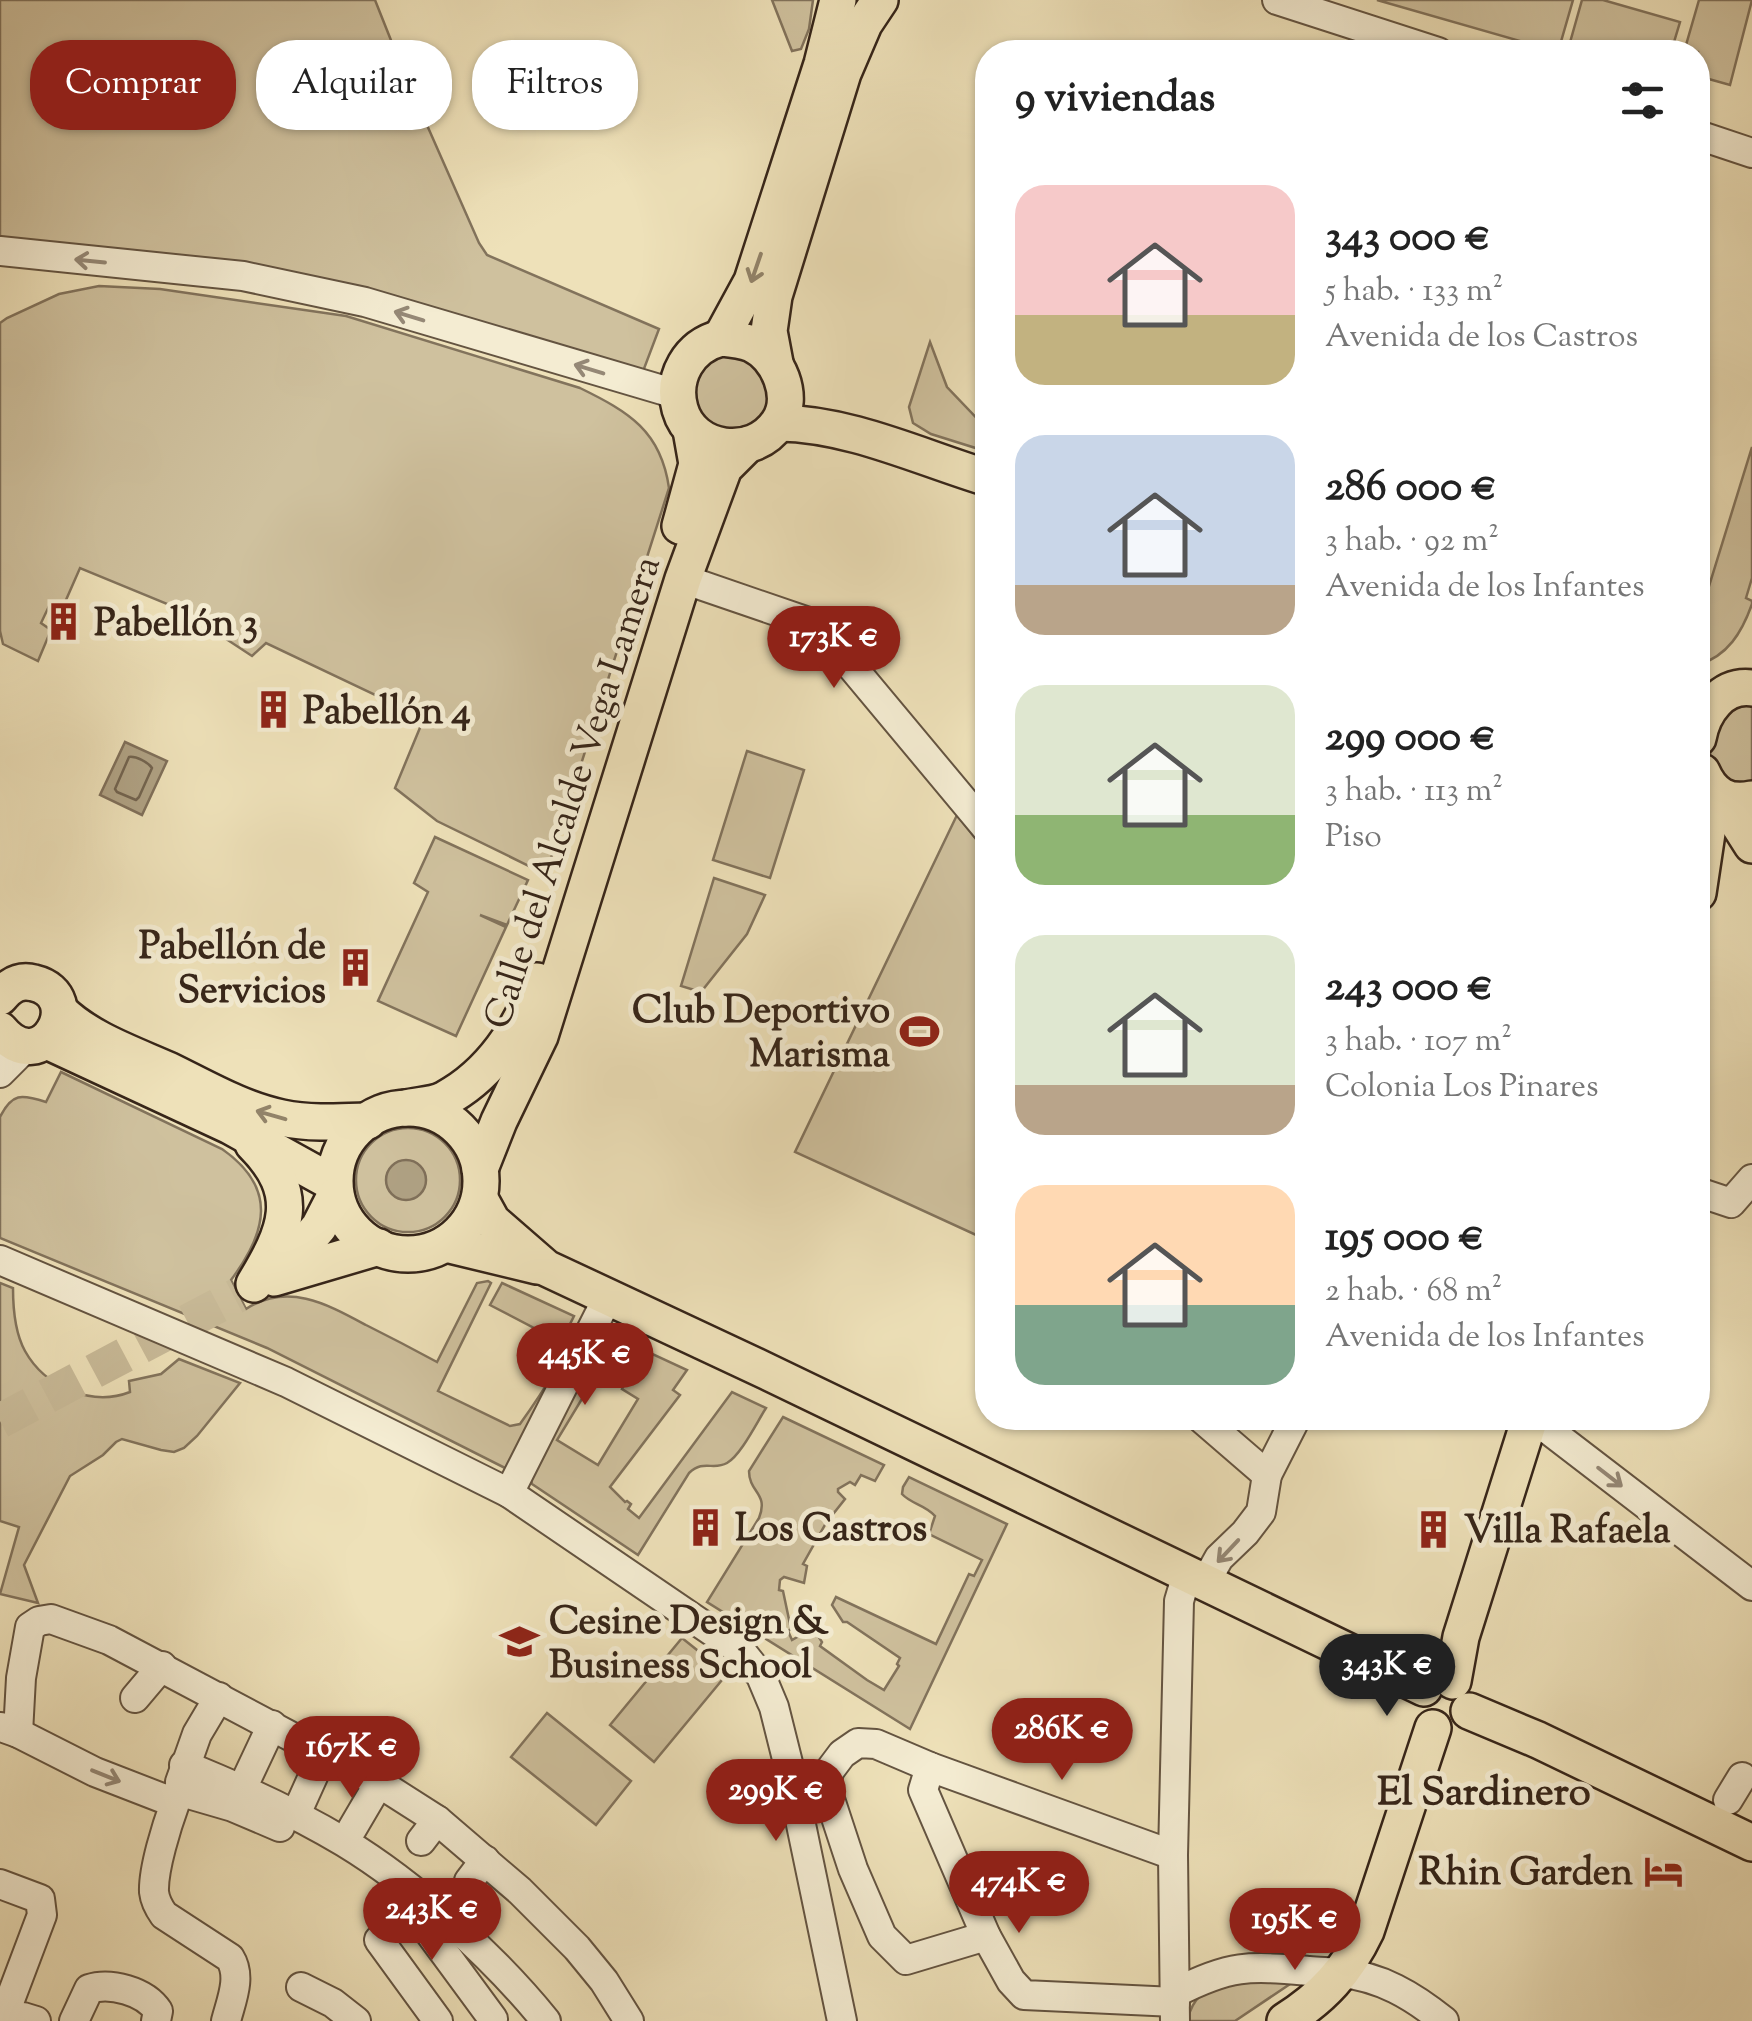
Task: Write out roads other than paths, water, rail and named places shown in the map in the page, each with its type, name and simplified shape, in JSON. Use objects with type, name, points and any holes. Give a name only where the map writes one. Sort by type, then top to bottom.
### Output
[{"type":"main road","points":[[721,338],[752,280],[822,64],[838,0]]},
{"type":"main road","points":[[880,0],[858,36],[844,73],[774,296],[768,331],[777,369],[784,399],[778,422],[766,436],[747,445],[714,445],[691,430],[676,394],[683,367],[711,341],[721,338],[753,344],[777,369],[789,385],[819,406],[933,462],[975,474]]},
{"type":"main road","points":[[778,422],[878,434]]},
{"type":"main road","name":"Calle del Alcalde Vega Lamera","points":[[406,1108],[442,1101],[466,1085],[486,1068],[526,1012],[686,504],[697,464],[691,430]]},
{"type":"main road","name":"Calle del Alcalde Vega Lamera","points":[[480,1185],[499,1121],[540,1036],[683,579],[724,468],[747,445]]},
{"type":"main road","points":[[1710,710],[1734,684]]},
{"type":"main road","points":[[1710,872],[1726,841],[1731,802]]},
{"type":"main road","points":[[1710,878],[1731,861],[1752,858]]},
{"type":"main road","points":[[3,989],[27,982],[40,984],[57,1000],[23,1033]]},
{"type":"main road","points":[[23,1033],[72,1022],[267,1115],[288,1120],[368,1121]]},
{"type":"main road","points":[[23,1033],[300,1163],[334,1190],[350,1226],[379,1248],[419,1253],[446,1244],[463,1230],[480,1185]]},
{"type":"main road","points":[[246,1289],[303,1246],[319,1227],[347,1141],[385,1111],[406,1108],[424,1109],[458,1126],[472,1144],[492,1221],[546,1268]]},
{"type":"main road","points":[[241,1132],[271,1162],[285,1196],[278,1240],[246,1289]]},
{"type":"main road","points":[[446,1244],[546,1268],[1196,1579],[1449,1693],[1752,1843]]},
{"type":"main road","points":[[246,1289],[379,1248]]},
{"type":"main road","points":[[1449,1693],[1464,1627],[1528,1430]]},
{"type":"main road","points":[[1285,2021],[1343,1973],[1366,1931],[1433,1728],[1421,1718],[1420,1696],[1449,1693]]},
{"type":"street","points":[[858,36],[894,0]]},
{"type":"street","points":[[1276,0],[1401,40]]},
{"type":"street","points":[[1710,139],[1752,153]]},
{"type":"street","points":[[0,251],[243,276],[365,302],[676,394]]},
{"type":"street","points":[[683,579],[818,625],[975,814]]},
{"type":"street","points":[[0,1073],[23,1033]]},
{"type":"street","points":[[1710,1196],[1731,1203],[1752,1179]]},
{"type":"street","points":[[0,1260],[286,1382],[509,1493],[741,1651],[761,1676],[774,1707],[842,2021]]},
{"type":"street","points":[[509,1493],[608,1297]]},
{"type":"street","points":[[1214,1430],[1266,1475]]},
{"type":"street","points":[[1175,2005],[1173,1854],[1179,1601],[1262,1512],[1266,1475],[1290,1430]]},
{"type":"street","points":[[1548,1430],[1752,1586]]},
{"type":"street","points":[[380,1783],[342,1842],[323,1847],[179,1786],[96,1772],[9,1730],[30,1627],[51,1619],[109,1640],[380,1783],[569,1955],[604,1981],[617,2016]]},
{"type":"street","points":[[135,1698],[162,1666]]},
{"type":"street","points":[[219,1697],[197,1734],[179,1786],[154,1891],[164,1915],[230,1958],[236,1967],[226,2021]]},
{"type":"street","points":[[248,1776],[272,1725]]},
{"type":"street","points":[[986,1936],[906,1960],[882,1936],[852,1869],[825,1784],[842,1754],[858,1743],[876,1744],[1173,1854]]},
{"type":"street","points":[[301,1803],[324,1752]]},
{"type":"street","points":[[930,1767],[923,1790],[986,1936],[1024,1995],[1175,2005],[1212,1976],[1252,1966],[1376,1979],[1444,2021]]},
{"type":"street","points":[[342,1842],[397,1875],[476,1961],[526,1995],[546,2021]]},
{"type":"street","points":[[0,1884],[40,1898],[42,1915],[2,2021]]},
{"type":"street","points":[[438,2021],[388,1950],[439,1918]]},
{"type":"street","points":[[476,1961],[493,2017]]},
{"type":"street","points":[[74,2021],[89,1989],[100,1986],[140,1996],[154,2004],[158,2011],[156,2021]]},
{"type":"street","points":[[301,1987],[333,2003],[356,2021]]},
{"type":"street","points":[[17,2021],[23,2017],[36,2021]]},
{"type":"water","points":[[125,742],[167,761],[142,815],[100,795]]},
{"type":"water","points":[[406,1160],[420,1166],[426,1180],[420,1194],[406,1200],[392,1194],[386,1180],[392,1166]]},
{"type":"tunnel","points":[[0,1421],[238,1295]]},
{"type":"place","name":"Pabellón 3","points":[[64,622]]},
{"type":"place","name":"Pabellón 4","points":[[273,710]]},
{"type":"place","name":"Pabellón de Servicios","points":[[356,967]]},
{"type":"place","name":"Club Deportivo Marisma","points":[[920,1031]]},
{"type":"place","name":"Los Castros","points":[[705,1527]]},
{"type":"place","name":"Villa Rafaela","points":[[1434,1529]]},
{"type":"place","name":"Cesine Design & Business School","points":[[519,1642]]},
{"type":"place","name":"Rhin Garden","points":[[1663,1871]]},
{"type":"district","name":"El Sardinero","points":[[1484,1790]]}]
